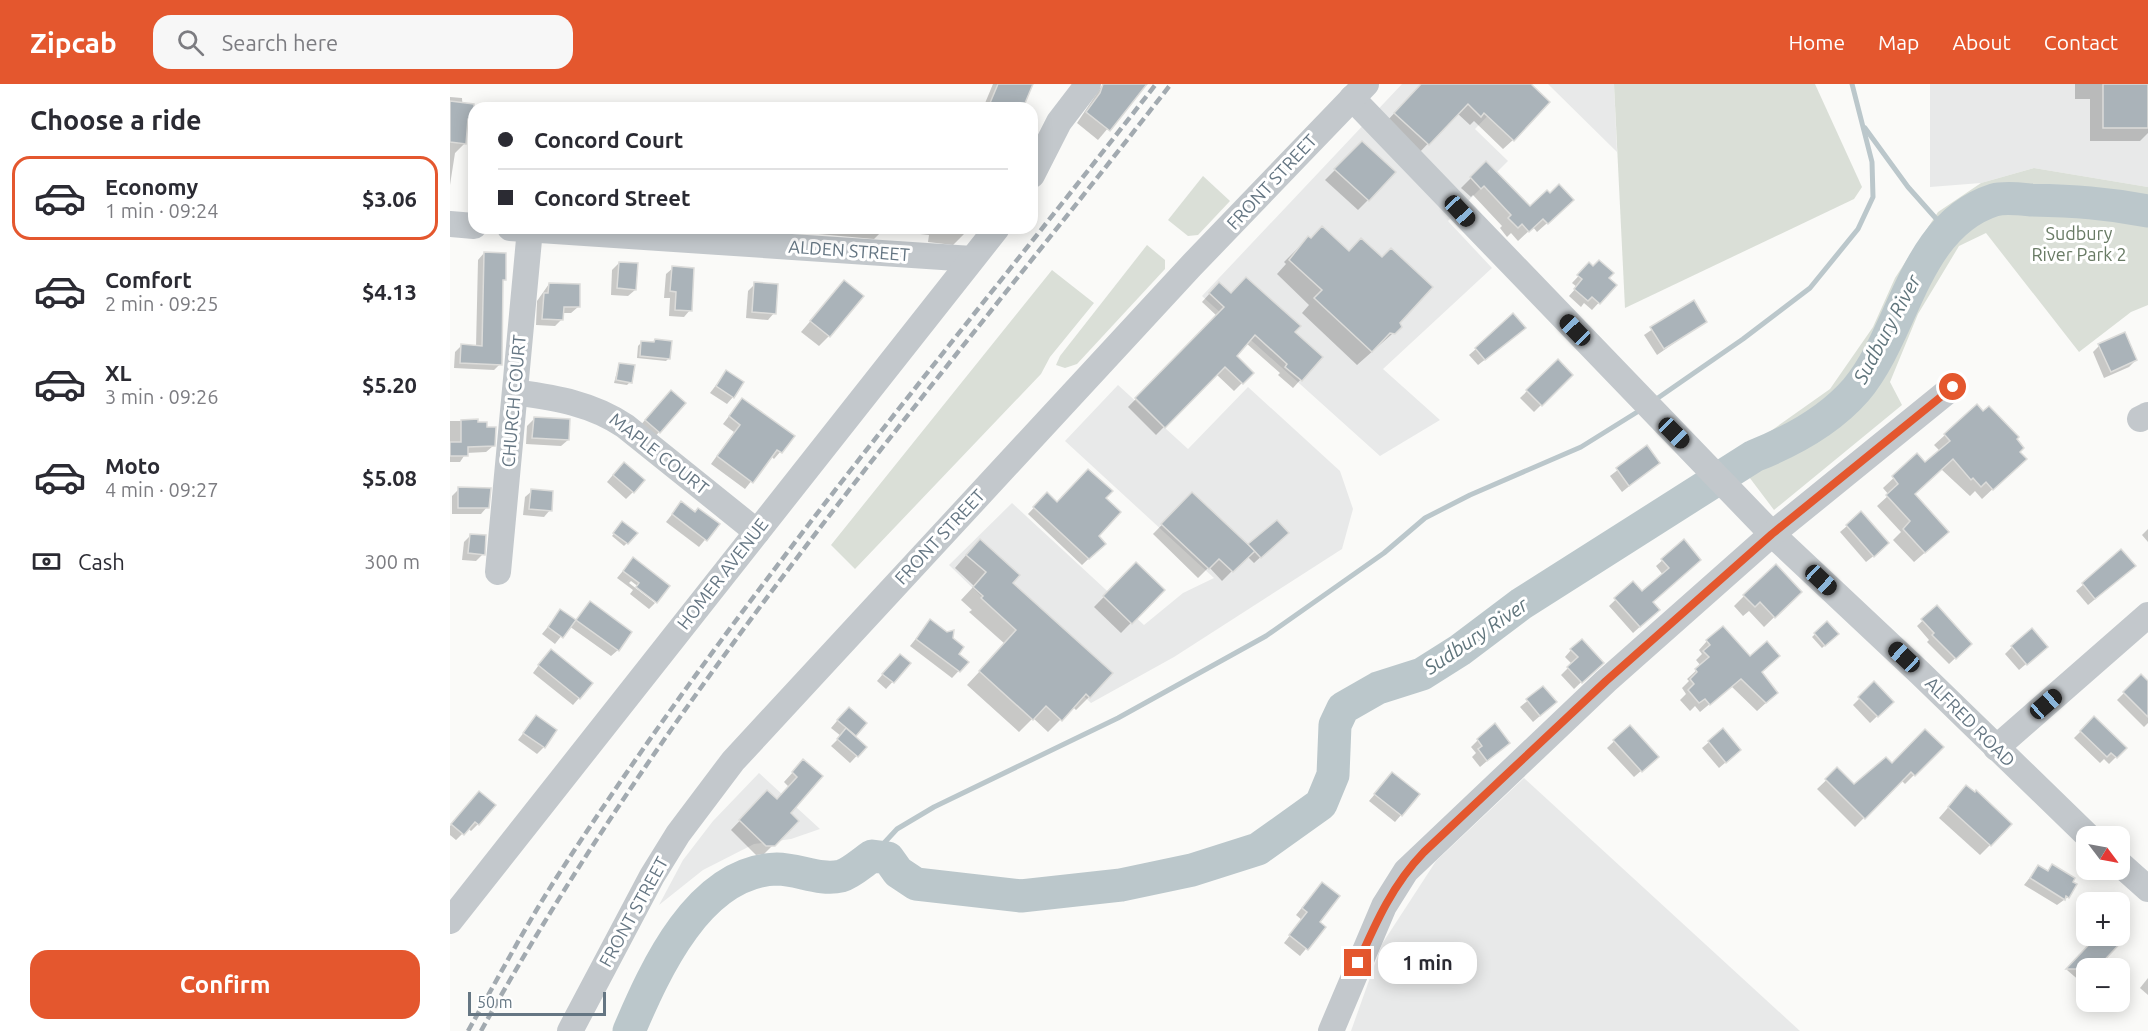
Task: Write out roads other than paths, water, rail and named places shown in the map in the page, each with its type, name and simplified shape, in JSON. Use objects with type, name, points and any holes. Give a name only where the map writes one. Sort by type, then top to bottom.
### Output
[{"type":"street","points":[[1038,163],[1059,122],[1088,84]]},
{"type":"street","name":"ALFRED ROAD","points":[[1359,91],[1637,395],[1772,534],[2078,826]]},
{"type":"street","name":"FRONT STREET","points":[[570,1031],[652,876],[678,834],[734,761],[1191,267],[1359,91]]},
{"type":"street","points":[[450,224],[468,226]]},
{"type":"street","name":"CHURCH COURT","points":[[498,572],[515,392],[520,234]]},
{"type":"street","name":"ALDEN STREET","points":[[595,234],[972,259]]},
{"type":"street","name":"HOMER AVENUE","points":[[450,921],[992,234]]},
{"type":"street","points":[[1331,1031],[1384,906],[1406,871],[1606,681],[1772,534],[1953,387]]},
{"type":"street","name":"MAPLE COURT","points":[[515,392],[577,402],[604,412],[625,426],[756,532]]},
{"type":"street","points":[[1996,748],[2148,615]]},
{"type":"street","points":[[2130,873],[2148,889]]},
{"type":"waterway","points":[[1655,400],[1743,339],[1810,288],[1858,229],[1873,197],[1872,162],[1852,84]]},
{"type":"waterway","points":[[1865,128],[1908,187],[1948,232]]},
{"type":"waterway","name":"Sudbury River","points":[[629,1031],[652,980],[684,928],[703,905],[725,887],[749,874],[777,869],[825,877],[841,876],[872,856],[888,858],[898,872],[916,884],[1021,896],[1121,885],[1192,870],[1258,849],[1321,804],[1333,775],[1335,725],[1343,708],[1378,688],[1422,674],[1460,650],[1521,604],[1754,456],[1809,429],[1834,411],[1856,390],[1873,366],[1928,256],[1945,232],[1967,213],[1994,200],[2008,198],[2090,203],[2148,211]]},
{"type":"waterway","points":[[872,856],[897,829],[934,807],[1118,718],[1266,636],[1384,553],[1425,518],[1470,495],[1581,447],[1642,409]]},
{"type":"railway","points":[[1038,234],[1156,84]]},
{"type":"railway","points":[[481,1031],[555,904],[635,782],[720,662],[807,544],[1171,84]]},
{"type":"railway","points":[[468,1031],[553,883],[634,762],[705,662],[778,564],[1038,234]]},
{"type":"park label","name":"Sudbury River Park 2","points":[[2079,244]]}]
